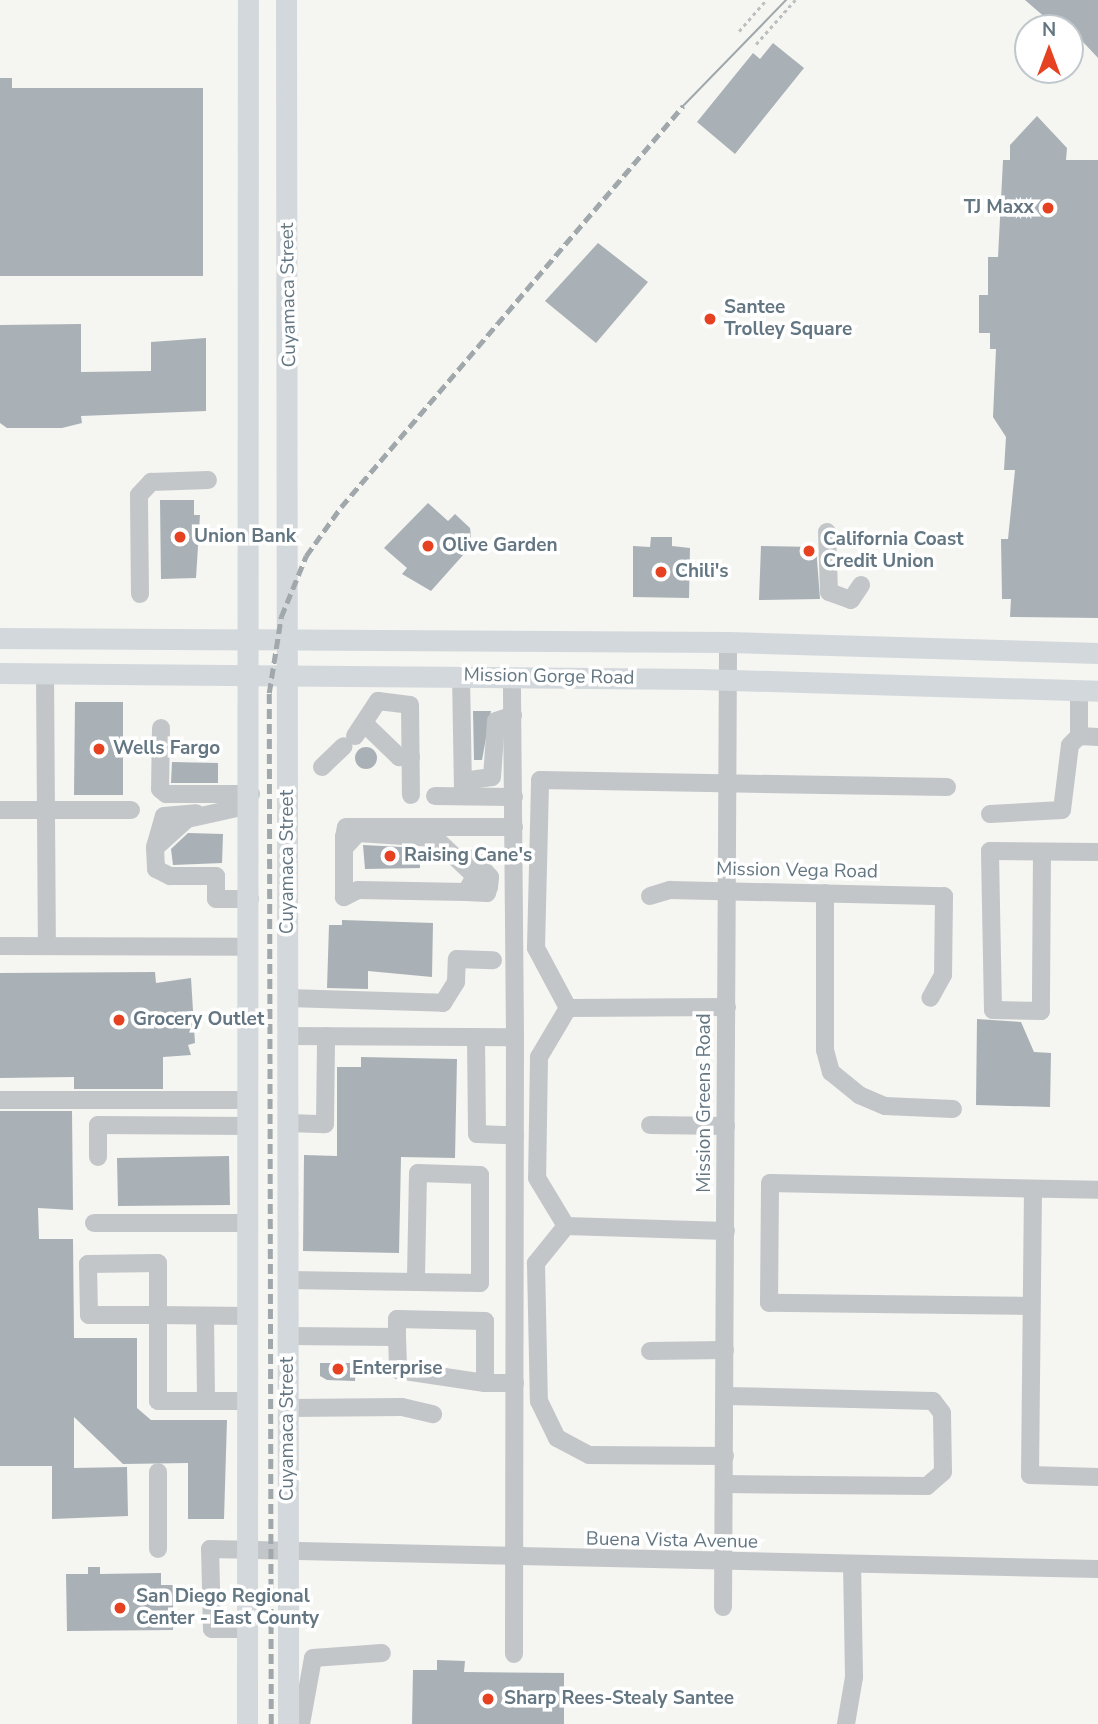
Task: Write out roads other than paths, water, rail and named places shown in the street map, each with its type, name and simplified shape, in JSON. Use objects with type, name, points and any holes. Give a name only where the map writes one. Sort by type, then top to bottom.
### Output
[{"type":"main road","name":"Cuyamaca Street","points":[[247,1724],[246,1401],[250,899],[237,805],[251,674],[252,638],[248,0]]},
{"type":"main road","name":"Cuyamaca Street","points":[[286,0],[290,638],[288,1724]]},
{"type":"main road","name":"Mission Gorge Road","points":[[0,638],[728,642],[1098,653]]},
{"type":"main road","name":"Mission Gorge Road","points":[[0,673],[728,680],[1088,690]]},
{"type":"street","points":[[140,594],[139,495],[151,482],[208,480]]},
{"type":"street","points":[[827,532],[829,592],[852,600],[861,585]]},
{"type":"street","name":"Mission Greens Road","points":[[723,1607],[728,642]]},
{"type":"street","points":[[45,673],[47,946]]},
{"type":"street","points":[[461,676],[463,789]]},
{"type":"street","points":[[512,677],[515,1135],[513,1654]]},
{"type":"street","points":[[990,814],[1062,810],[1070,745],[1079,736],[1088,690]]},
{"type":"street","points":[[322,767],[355,736],[366,715],[378,701],[410,705],[411,795]]},
{"type":"street","points":[[435,796],[463,789],[492,777],[496,721],[513,715]]},
{"type":"street","points":[[161,727],[160,789],[166,794],[237,805]]},
{"type":"street","points":[[355,736],[399,757],[411,757]]},
{"type":"street","points":[[1079,736],[1098,737]]},
{"type":"street","points":[[568,1008],[536,948],[540,780],[947,786]]},
{"type":"street","points":[[463,789],[514,797]]},
{"type":"street","points":[[237,805],[187,819],[155,848],[156,869],[170,876],[216,876],[216,899],[250,899]]},
{"type":"street","points":[[0,810],[131,810]]},
{"type":"street","points":[[344,848],[358,833],[425,835],[475,876],[466,892],[358,890],[344,897],[344,848],[346,827],[355,824],[514,827]]},
{"type":"street","points":[[1042,852],[1041,1011],[993,1010],[990,851],[1098,852]]},
{"type":"street","name":"Mission Vega Road","points":[[650,896],[727,890],[944,896],[943,975],[930,998]]},
{"type":"street","points":[[825,893],[825,1050],[831,1072],[859,1095],[885,1106],[953,1109]]},
{"type":"street","points":[[0,946],[249,947]]},
{"type":"street","points":[[288,998],[443,1003],[456,982],[457,959],[493,960]]},
{"type":"street","points":[[568,1008],[727,1007]]},
{"type":"street","points":[[566,1226],[537,1178],[539,1057],[568,1008]]},
{"type":"street","points":[[288,1036],[514,1037]]},
{"type":"street","points":[[288,1123],[325,1124],[326,1036]]},
{"type":"street","points":[[476,1037],[477,1134],[515,1135]]},
{"type":"street","points":[[0,1100],[248,1100]]},
{"type":"street","points":[[98,1157],[98,1125],[248,1126]]},
{"type":"street","points":[[650,1125],[726,1126]]},
{"type":"street","points":[[288,1280],[416,1282],[480,1283],[480,1175],[418,1173],[416,1282]]},
{"type":"street","points":[[1031,1306],[769,1303],[770,1183],[1098,1190]]},
{"type":"street","points":[[1033,1189],[1030,1475],[1098,1477]]},
{"type":"street","points":[[94,1223],[247,1223]]},
{"type":"street","points":[[566,1226],[726,1231]]},
{"type":"street","points":[[566,1226],[536,1263],[539,1401],[557,1438],[589,1455],[725,1456]]},
{"type":"street","points":[[246,1401],[158,1401],[158,1315],[158,1263],[88,1264],[89,1315],[158,1315],[247,1316]]},
{"type":"street","points":[[205,1316],[206,1401]]},
{"type":"street","points":[[485,1383],[485,1321],[397,1319],[398,1370],[485,1383],[515,1383]]},
{"type":"street","points":[[288,1336],[397,1337]]},
{"type":"street","points":[[650,1352],[725,1350]]},
{"type":"street","points":[[725,1396],[933,1401],[942,1413],[943,1472],[927,1486],[725,1484]]},
{"type":"street","points":[[288,1408],[402,1407],[433,1414]]},
{"type":"street","points":[[158,1472],[158,1549]]},
{"type":"street","name":"Buena Vista Avenue","points":[[246,1629],[212,1629],[210,1549],[246,1553],[725,1564],[1098,1569]]},
{"type":"street","points":[[846,1724],[854,1676],[852,1565]]},
{"type":"street","points":[[301,1724],[313,1658],[382,1653]]},
{"type":"tram line","points":[[683,106],[786,0]]},
{"type":"railway","points":[[271,1724],[269,693],[281,617],[306,556],[341,507],[683,106]]},
{"type":"place","name":"TJ Maxx","points":[[1048,208]]},
{"type":"place","name":"Santee Trolley Square","points":[[710,319]]},
{"type":"place","name":"Union Bank","points":[[180,537]]},
{"type":"place","name":"Olive Garden","points":[[428,546]]},
{"type":"place","name":"California Coast Credit Union","points":[[809,551]]},
{"type":"place","name":"Chili's","points":[[661,572]]},
{"type":"place","name":"Wells Fargo","points":[[99,749]]},
{"type":"place","name":"Raising Cane's","points":[[390,856]]},
{"type":"place","name":"Grocery Outlet","points":[[119,1020]]},
{"type":"place","name":"Enterprise","points":[[338,1369]]},
{"type":"place","name":"San Diego Regional Center - East County","points":[[120,1608]]},
{"type":"place","name":"Sharp Rees-Stealy Santee","points":[[488,1699]]}]
